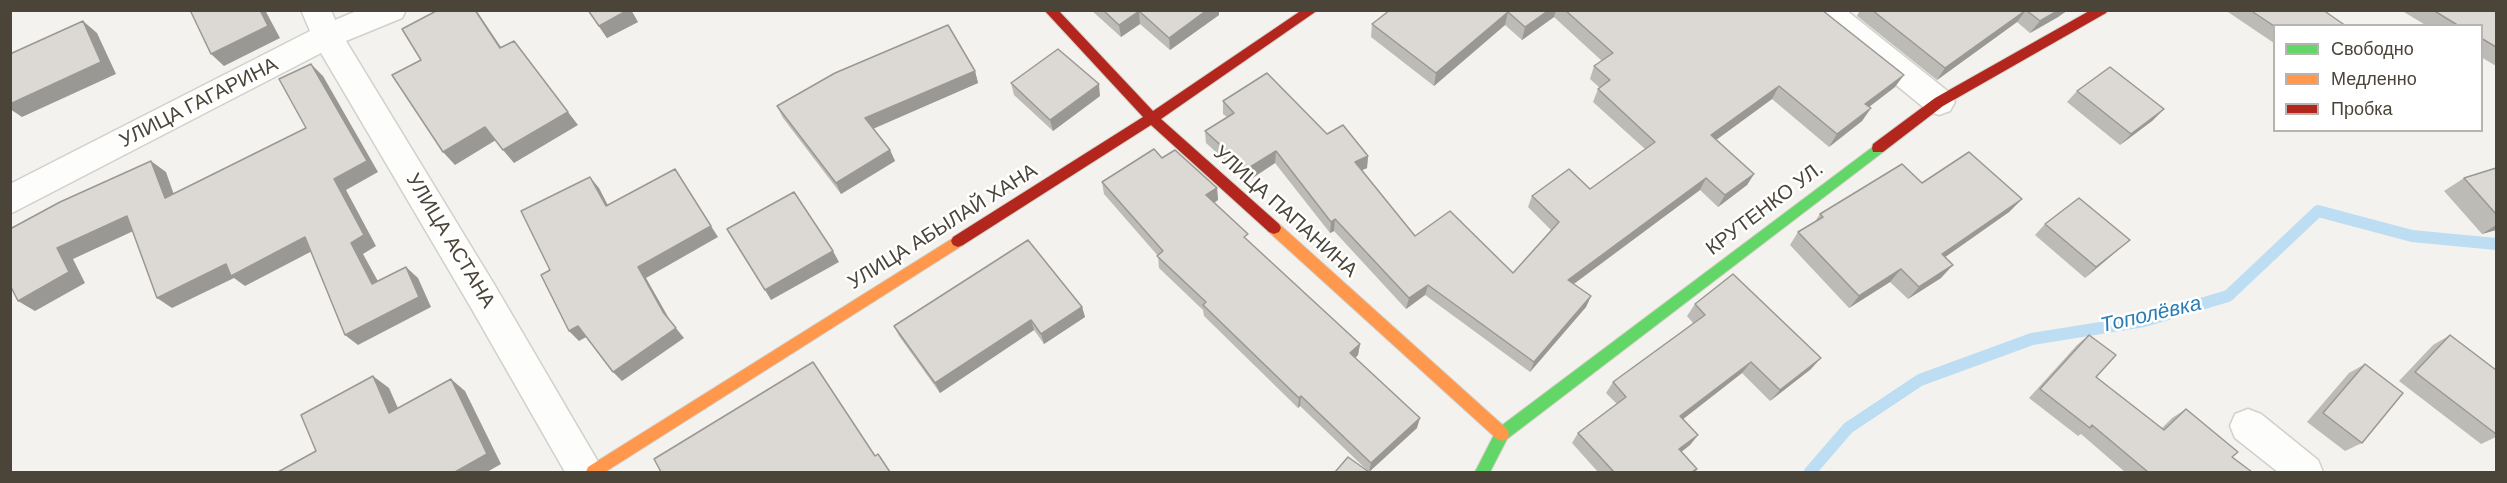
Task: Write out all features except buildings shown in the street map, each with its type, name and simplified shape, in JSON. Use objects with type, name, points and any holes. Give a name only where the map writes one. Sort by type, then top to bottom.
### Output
[{"type":"street","name":"УЛИЦА ГАГАРИНА","points":[[10,201],[321,23],[391,10]]},
{"type":"street","name":"УЛИЦА ПАПАНИНА","points":[[1050,10],[1152,118],[1502,434]]},
{"type":"street","name":"УЛИЦА АБЫЛАЙ ХАНА","points":[[593,472],[1152,118],[1312,10]]},
{"type":"street","points":[[1825,10],[1939,102]]},
{"type":"street","name":"КРУТЕНКО УЛ.","points":[[1482,472],[1502,434],[1939,102],[2102,10]]},
{"type":"street","name":"УЛИЦА АСТАНА","points":[[321,23],[584,472]]},
{"type":"street","points":[[2248,426],[2306,472]]},
{"type":"waterway","name":"Тополёвка","points":[[1810,472],[1848,428],[1920,380],[2032,339],[2144,321],[2228,296],[2318,211],[2412,236],[2496,244]]},
{"type":"traffic: fast","points":[[1482,472],[1502,434],[1878,148]]},
{"type":"traffic: slow","points":[[1274,228],[1502,434]]},
{"type":"traffic: slow","points":[[593,472],[958,241]]},
{"type":"traffic: jam","points":[[1050,10],[1152,118],[1274,228]]},
{"type":"traffic: jam","points":[[958,241],[1152,118],[1312,10]]},
{"type":"traffic: jam","points":[[1878,148],[1939,102],[2102,10]]}]
